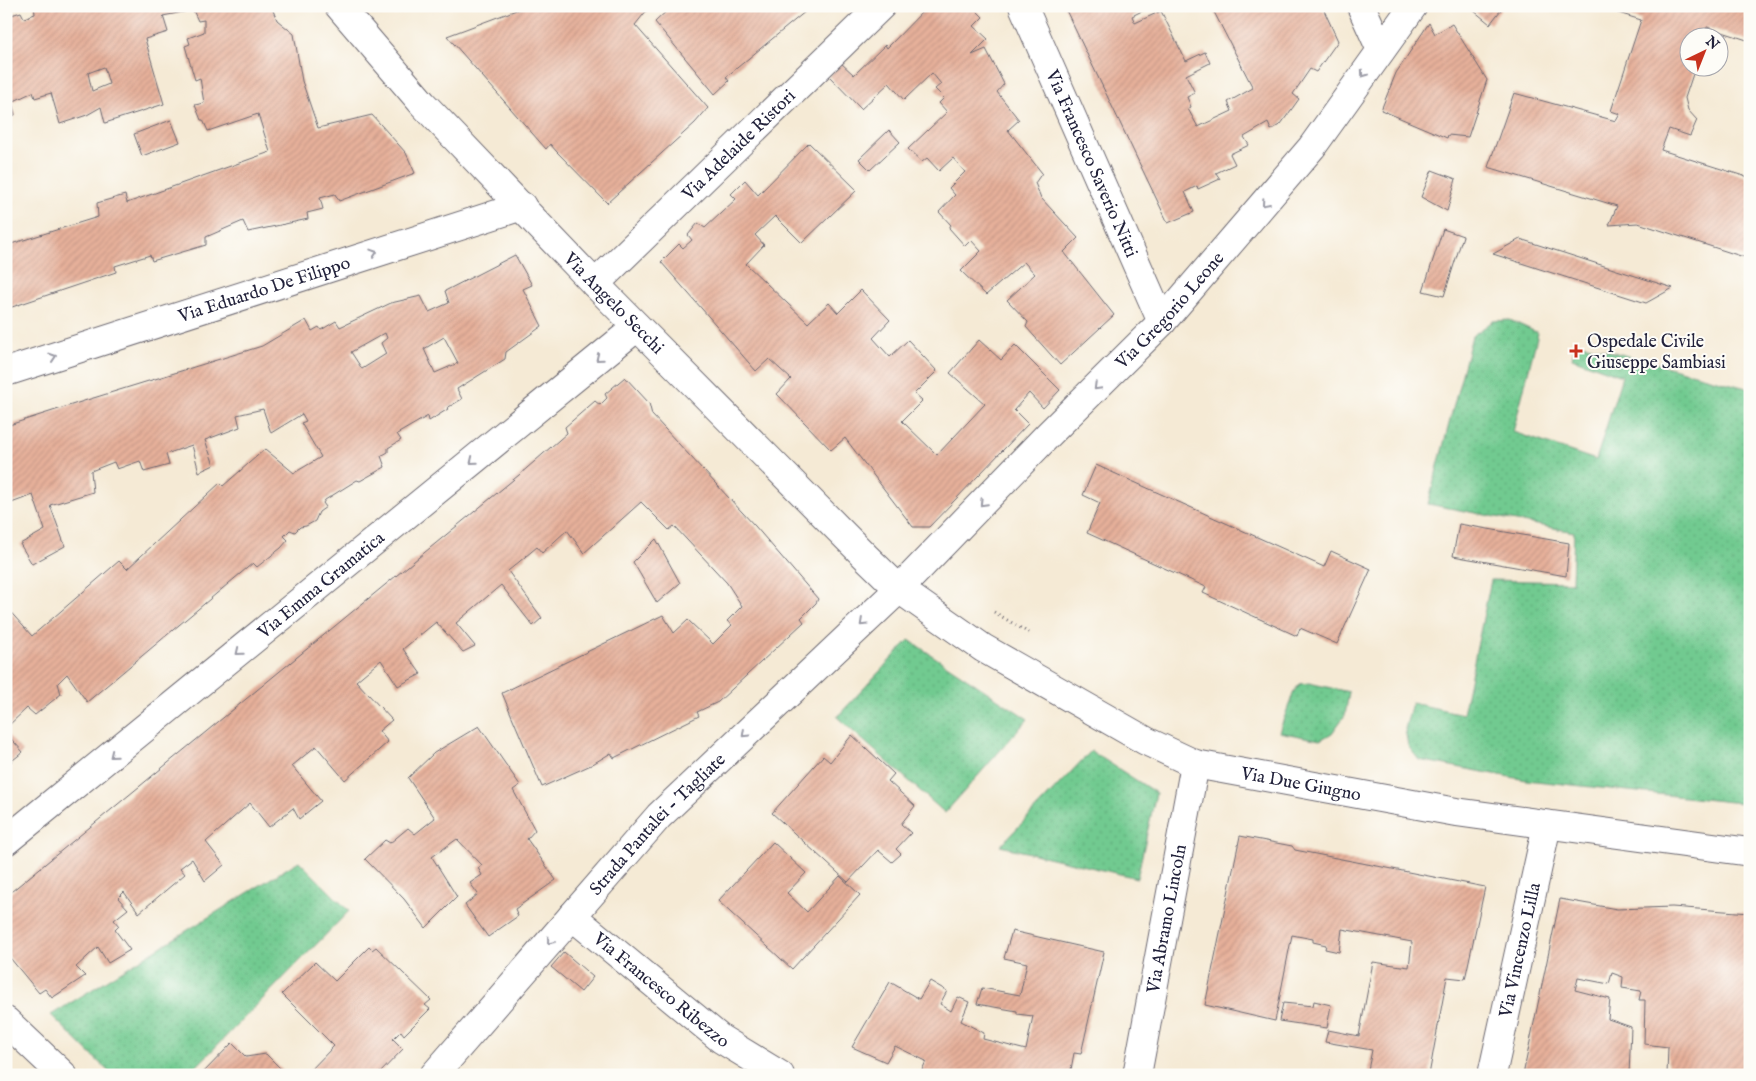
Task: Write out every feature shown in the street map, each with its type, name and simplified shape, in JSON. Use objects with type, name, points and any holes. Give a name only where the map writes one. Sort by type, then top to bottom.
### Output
[{"type":"street","name":"Via Angelo Secchi","points":[[339,6],[423,104],[595,284],[899,589]]},
{"type":"street","name":"Via Adelaide Ristori","points":[[595,284],[881,6]]},
{"type":"street","name":"Via Francesco Saverio Nitti","points":[[1023,6],[1162,322]]},
{"type":"street","points":[[1361,6],[1381,50]]},
{"type":"street","name":"Via Gregorio Leone","points":[[899,589],[1049,434],[1162,322],[1312,147],[1413,6]]},
{"type":"street","name":"Via Eduardo De Filippo","points":[[6,372],[522,206]]},
{"type":"street","name":"Via Emma Gramatica","points":[[6,842],[637,327]]},
{"type":"street","name":"Via Due Giugno","points":[[899,589],[983,648],[1146,741],[1195,764],[1456,812],[1750,852]]},
{"type":"street","name":"Strada Pantalei - Tagliate","points":[[434,1075],[659,816],[899,589]]},
{"type":"street","name":"Via Abramo Lincoln","points":[[1137,1075],[1195,764]]},
{"type":"street","name":"Via Vincenzo Lilla","points":[[1492,1075],[1547,825]]},
{"type":"street","name":"Via Francesco Ribezzo","points":[[572,916],[721,1039],[780,1075]]},
{"type":"street","points":[[6,1021],[63,1075]]},
{"type":"path","points":[[993,611],[1036,637]]},
{"type":"green space","points":[[1510,320],[1538,333],[1513,432],[1596,460],[1622,376],[1572,358],[1576,342],[1750,389],[1750,804],[1526,780],[1419,760],[1408,746],[1405,729],[1412,703],[1463,714],[1491,580],[1572,582],[1574,532],[1428,504],[1472,336],[1493,321]]},
{"type":"green space","points":[[909,640],[1028,719],[945,813],[837,717]]},
{"type":"green space","points":[[1309,683],[1349,692],[1345,715],[1332,733],[1320,740],[1279,732],[1294,691],[1300,684]]},
{"type":"green space","points":[[1091,751],[1156,793],[1137,878],[1000,846]]},
{"type":"green space","points":[[299,861],[349,911],[188,1075],[112,1075],[51,1015]]},
{"type":"building","points":[[34,6],[52,6],[53,8],[59,6],[271,6],[277,20],[294,34],[302,81],[318,128],[372,115],[406,153],[415,173],[339,201],[335,194],[320,198],[323,209],[307,213],[308,219],[248,232],[243,221],[206,237],[206,245],[152,261],[150,255],[115,266],[116,272],[6,309],[6,232],[11,244],[98,217],[97,203],[125,195],[127,203],[270,152],[258,114],[208,131],[203,120],[201,120],[195,105],[204,103],[200,78],[195,80],[185,46],[190,44],[188,38],[204,32],[204,20],[198,21],[193,10],[163,16],[168,32],[145,39],[164,104],[105,123],[101,107],[87,115],[60,124],[51,93],[35,98],[33,92],[12,102],[15,115],[6,118],[6,24],[9,23],[8,16],[21,12],[24,18],[35,14]],"holes":[[[104,67],[109,84],[92,91],[88,73]]]},
{"type":"building","points":[[527,6],[644,6],[647,10],[635,25],[708,108],[695,123],[607,203],[550,144],[546,149],[447,36]]},
{"type":"building","points":[[672,6],[812,6],[726,77],[729,81],[715,94],[655,22]]},
{"type":"building","points":[[928,6],[972,6],[983,17],[974,26],[988,39],[972,55],[986,49],[1004,84],[997,92],[1019,120],[1008,130],[1042,173],[1035,183],[1041,198],[1078,238],[1064,252],[1114,315],[1060,365],[1026,327],[1028,322],[1007,300],[1035,274],[1024,262],[986,295],[961,271],[981,251],[971,240],[965,246],[949,228],[951,225],[939,212],[955,195],[949,188],[965,172],[953,158],[939,171],[927,158],[922,162],[908,149],[947,112],[939,103],[944,98],[935,89],[941,84],[932,73],[904,100],[889,83],[861,109],[829,76],[841,63],[854,75],[885,45],[887,48]]},
{"type":"building","points":[[1064,6],[1152,6],[1132,16],[1135,23],[1161,11],[1186,61],[1205,52],[1210,63],[1186,75],[1195,93],[1187,97],[1191,107],[1188,109],[1198,127],[1232,111],[1228,102],[1253,88],[1213,10],[1219,6],[1322,6],[1338,41],[1316,72],[1310,69],[1293,94],[1299,99],[1281,124],[1271,130],[1268,123],[1244,137],[1249,145],[1230,154],[1235,164],[1216,173],[1220,179],[1198,189],[1197,186],[1185,192],[1194,212],[1168,223]]},
{"type":"building","points":[[1468,6],[1504,6],[1490,24]]},
{"type":"building","points":[[1596,6],[1750,6],[1750,41],[1728,34],[1728,28],[1678,28],[1678,78],[1692,78],[1685,98],[1688,110],[1697,120],[1690,136],[1669,129],[1661,150],[1750,178],[1750,259],[1638,223],[1609,225],[1617,206],[1488,167],[1514,93],[1616,121],[1620,114],[1611,111],[1641,20]]},
{"type":"building","points":[[1429,23],[1435,34],[1452,24],[1487,80],[1468,137],[1448,135],[1447,138],[1381,110],[1396,73]]},
{"type":"building","points":[[171,120],[180,142],[142,156],[134,134]]},
{"type":"building","points":[[889,130],[900,142],[870,170],[859,159]]},
{"type":"building","points":[[809,143],[857,190],[802,243],[775,216],[755,235],[764,245],[746,264],[808,323],[829,303],[838,313],[861,290],[890,320],[873,338],[890,357],[908,340],[937,371],[914,394],[922,401],[902,421],[937,455],[985,404],[950,373],[979,340],[1001,360],[1015,345],[1060,390],[1043,408],[1029,393],[1014,410],[1028,424],[929,527],[913,527],[845,438],[831,450],[777,394],[791,379],[769,359],[756,371],[661,262],[679,244],[683,248],[692,240],[688,235],[698,223],[705,228],[736,199],[731,194],[745,180],[758,195]]},
{"type":"building","points":[[1432,170],[1456,179],[1447,211],[1421,197]]},
{"type":"building","points":[[1443,229],[1463,236],[1444,296],[1423,291]]},
{"type":"building","points":[[1520,239],[1673,288],[1646,303],[1493,254]]},
{"type":"building","points":[[515,255],[532,285],[523,289],[542,326],[506,352],[505,359],[457,389],[462,399],[429,421],[428,416],[397,434],[401,440],[388,448],[388,452],[381,456],[385,467],[360,481],[357,480],[325,500],[323,503],[326,507],[319,512],[315,521],[300,527],[295,532],[290,530],[284,536],[288,540],[281,548],[257,567],[253,563],[87,702],[67,674],[58,683],[61,694],[35,715],[27,708],[6,728],[6,607],[32,636],[119,561],[127,569],[220,483],[223,486],[265,449],[294,473],[321,457],[301,423],[306,421],[302,414],[271,433],[263,409],[237,415],[240,427],[205,440],[214,465],[199,472],[192,445],[166,454],[169,465],[144,472],[140,461],[117,469],[114,462],[91,471],[93,492],[50,505],[65,546],[32,564],[20,544],[45,530],[33,495],[6,505],[6,426],[262,346],[306,320],[312,331],[319,327],[321,330],[336,321],[340,327],[391,303],[421,296],[429,312],[449,303],[445,291]],"holes":[[[385,333],[387,338],[381,343],[386,354],[362,369],[351,352]],[[444,337],[458,363],[435,373],[424,349]]]},
{"type":"building","points":[[625,377],[649,403],[652,415],[755,526],[818,599],[801,618],[804,622],[718,702],[697,712],[699,716],[614,758],[611,753],[591,765],[542,787],[502,693],[663,615],[674,633],[688,620],[713,644],[732,625],[727,621],[742,606],[727,583],[674,526],[669,530],[641,502],[584,553],[567,530],[542,553],[537,547],[508,571],[542,618],[533,626],[501,585],[456,623],[475,646],[463,652],[436,622],[403,649],[421,674],[398,686],[381,660],[356,681],[392,720],[379,731],[388,742],[345,780],[316,746],[292,766],[321,801],[299,819],[293,808],[269,827],[250,803],[206,842],[224,865],[205,881],[192,859],[180,868],[185,874],[139,913],[124,892],[118,898],[128,909],[114,920],[119,926],[115,930],[130,950],[108,963],[98,947],[76,967],[85,976],[52,998],[45,989],[39,993],[6,953],[6,896],[519,475],[567,433],[565,427],[595,401],[600,405],[607,398],[605,394]]},
{"type":"building","points":[[1096,465],[1324,567],[1331,551],[1371,569],[1337,644],[1300,628],[1297,636],[1203,593],[1206,587],[1087,533],[1100,503],[1083,495]]},
{"type":"building","points":[[1459,524],[1569,543],[1566,576],[1453,556]]},
{"type":"building","points":[[656,539],[680,583],[657,603],[633,562]]},
{"type":"building","points":[[479,726],[520,785],[513,790],[535,830],[527,839],[556,880],[515,909],[518,916],[488,937],[465,905],[478,894],[470,883],[482,875],[478,868],[482,865],[457,839],[432,857],[457,897],[426,928],[404,899],[365,859],[385,840],[390,843],[408,828],[415,834],[435,818],[408,778],[434,753]]},
{"type":"building","points":[[6,733],[23,752],[8,764],[6,763]]},
{"type":"building","points":[[852,735],[894,774],[888,781],[915,806],[901,824],[911,833],[896,849],[901,854],[892,862],[878,850],[848,882],[772,813],[823,756],[830,762]]},
{"type":"building","points":[[1240,836],[1292,846],[1295,850],[1485,887],[1465,979],[1447,977],[1429,1075],[1367,1075],[1372,1050],[1325,1042],[1328,1030],[1359,1036],[1373,962],[1409,967],[1412,942],[1342,929],[1339,952],[1325,949],[1326,945],[1313,942],[1313,939],[1292,935],[1275,1021],[1205,1005]]},
{"type":"building","points":[[773,842],[806,873],[787,893],[807,912],[840,876],[860,895],[792,969],[718,901]]},
{"type":"building","points":[[1560,899],[1617,909],[1672,907],[1750,913],[1750,998],[1746,997],[1748,1016],[1750,1016],[1750,1060],[1747,1075],[1667,1075],[1668,1047],[1644,1044],[1645,1000],[1639,1000],[1641,991],[1622,988],[1623,977],[1612,973],[1609,984],[1578,978],[1575,990],[1610,999],[1608,1019],[1631,1027],[1629,1075],[1523,1075]]},
{"type":"building","points":[[1012,931],[1104,952],[1081,1054],[1074,1053],[1070,1075],[920,1075],[926,1061],[895,1046],[886,1062],[852,1047],[890,982],[919,999],[930,981],[947,991],[940,1004],[951,1011],[958,997],[969,1002],[961,1021],[984,1033],[983,1039],[1026,1050],[1033,1016],[1017,1014],[1017,1011],[977,1004],[982,988],[1020,995],[1027,963],[1004,958]]},
{"type":"building","points":[[369,947],[372,950],[376,947],[431,1000],[425,1005],[430,1009],[404,1035],[401,1031],[393,1039],[403,1049],[378,1075],[306,1075],[334,1046],[282,994],[315,962],[335,981]]},
{"type":"building","points":[[564,952],[593,977],[581,992],[551,967]]},
{"type":"building","points":[[1314,1001],[1331,1005],[1327,1028],[1279,1021],[1283,1003],[1313,1006]]},
{"type":"building","points":[[232,1043],[246,1057],[266,1054],[287,1075],[201,1075]]},
{"type":"place","name":"Ospedale Civile Giuseppe Sambiasi","points":[[1576,351]]}]
